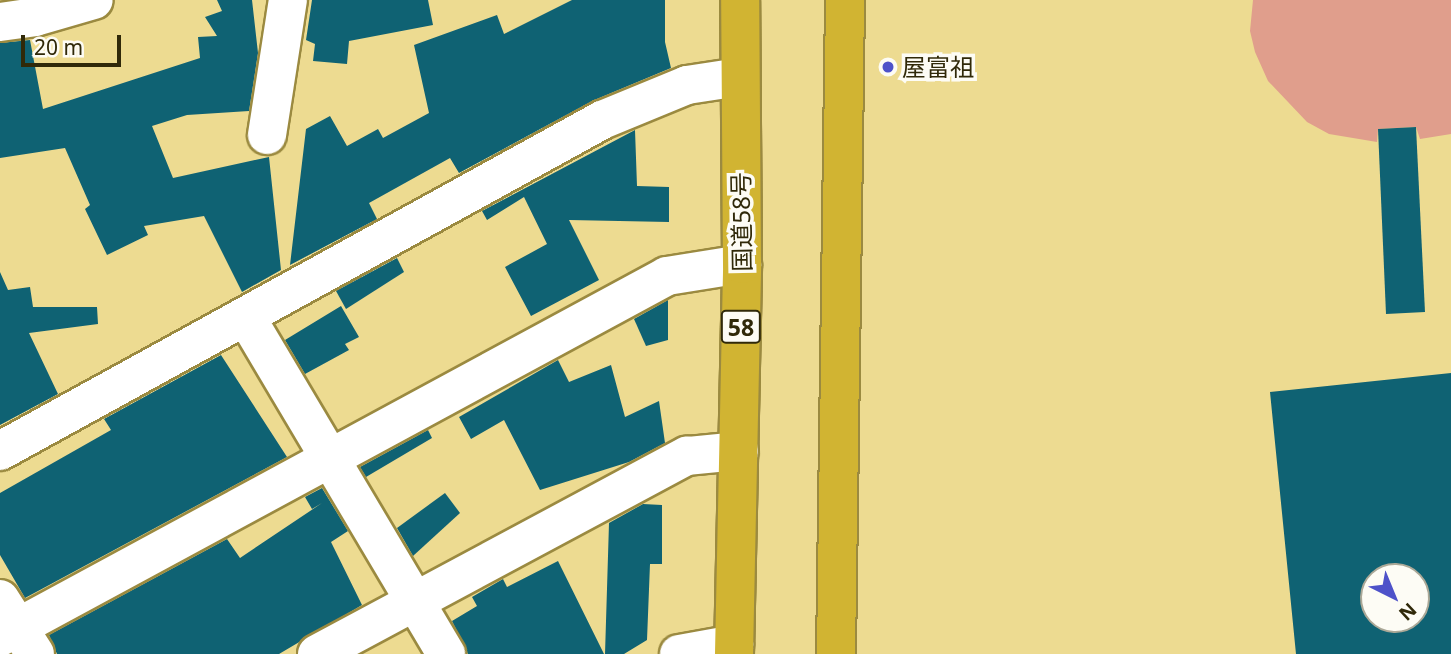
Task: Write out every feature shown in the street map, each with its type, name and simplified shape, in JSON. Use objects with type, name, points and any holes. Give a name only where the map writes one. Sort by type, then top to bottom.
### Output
[{"type":"highway","name":"国道58号","points":[[734,649],[742,264],[740,0]]},
{"type":"highway","points":[[836,654],[845,0]]},
{"type":"street","points":[[0,22],[35,17],[94,0]]},
{"type":"street","points":[[267,135],[288,0]]},
{"type":"street","points":[[0,451],[602,120],[687,85],[739,77]]},
{"type":"street","points":[[13,630],[667,275],[742,264]]},
{"type":"street","points":[[246,317],[446,654]]},
{"type":"street","points":[[317,654],[687,456],[739,451]]},
{"type":"street","points":[[679,654],[734,649]]},
{"type":"shaded area","points":[[1253,0],[1451,0],[1451,134],[1420,139],[1416,127],[1378,129],[1377,142],[1329,134],[1307,122],[1268,81],[1255,52],[1250,31]]},
{"type":"building","points":[[217,0],[252,0],[258,53],[249,111],[187,115],[152,126],[173,178],[269,157],[281,270],[242,292],[204,216],[144,226],[148,235],[107,255],[85,209],[90,205],[65,148],[0,158],[0,43],[30,40],[43,109],[200,58],[198,37],[217,36],[205,17],[222,11]]},
{"type":"building","points":[[312,0],[428,0],[433,25],[349,41],[347,64],[313,61],[315,44],[306,40]]},
{"type":"building","points":[[572,0],[665,0],[665,42],[671,68],[592,101],[459,173],[450,158],[369,203],[377,219],[290,265],[306,129],[330,116],[347,146],[378,129],[383,138],[429,113],[414,45],[497,15],[504,34]]},
{"type":"building","points":[[1416,127],[1425,312],[1386,314],[1378,129]]},
{"type":"building","points":[[635,130],[637,186],[669,187],[669,222],[569,220],[599,280],[531,316],[505,267],[547,244],[524,197],[487,220],[482,211]]},
{"type":"building","points":[[397,258],[404,272],[346,309],[336,291]]},
{"type":"building","points":[[0,272],[8,290],[30,287],[33,307],[97,307],[98,324],[29,333],[58,394],[0,425]]},
{"type":"building","points":[[668,300],[668,340],[646,346],[634,319]]},
{"type":"building","points":[[341,306],[359,337],[345,344],[349,350],[305,374],[285,340]]},
{"type":"building","points":[[221,355],[287,457],[25,598],[0,555],[0,493],[111,430],[104,419]]},
{"type":"building","points":[[558,360],[569,382],[611,365],[625,417],[659,401],[665,443],[629,462],[540,490],[504,420],[471,439],[459,417]]},
{"type":"building","points":[[1451,373],[1451,654],[1296,654],[1270,392]]},
{"type":"building","points":[[428,430],[432,438],[366,477],[360,467]]},
{"type":"building","points":[[322,488],[348,531],[331,542],[362,605],[279,654],[57,654],[49,635],[227,539],[240,558],[322,503],[312,509],[305,497]]},
{"type":"building","points":[[445,493],[460,513],[413,556],[397,528]]},
{"type":"building","points":[[643,504],[662,505],[662,564],[650,564],[647,640],[624,654],[605,654],[609,523]]},
{"type":"building","points":[[558,561],[604,654],[468,654],[452,621],[477,606],[472,597],[503,579],[507,587]]},
{"type":"place","name":"屋富祖","points":[[888,67]]}]
